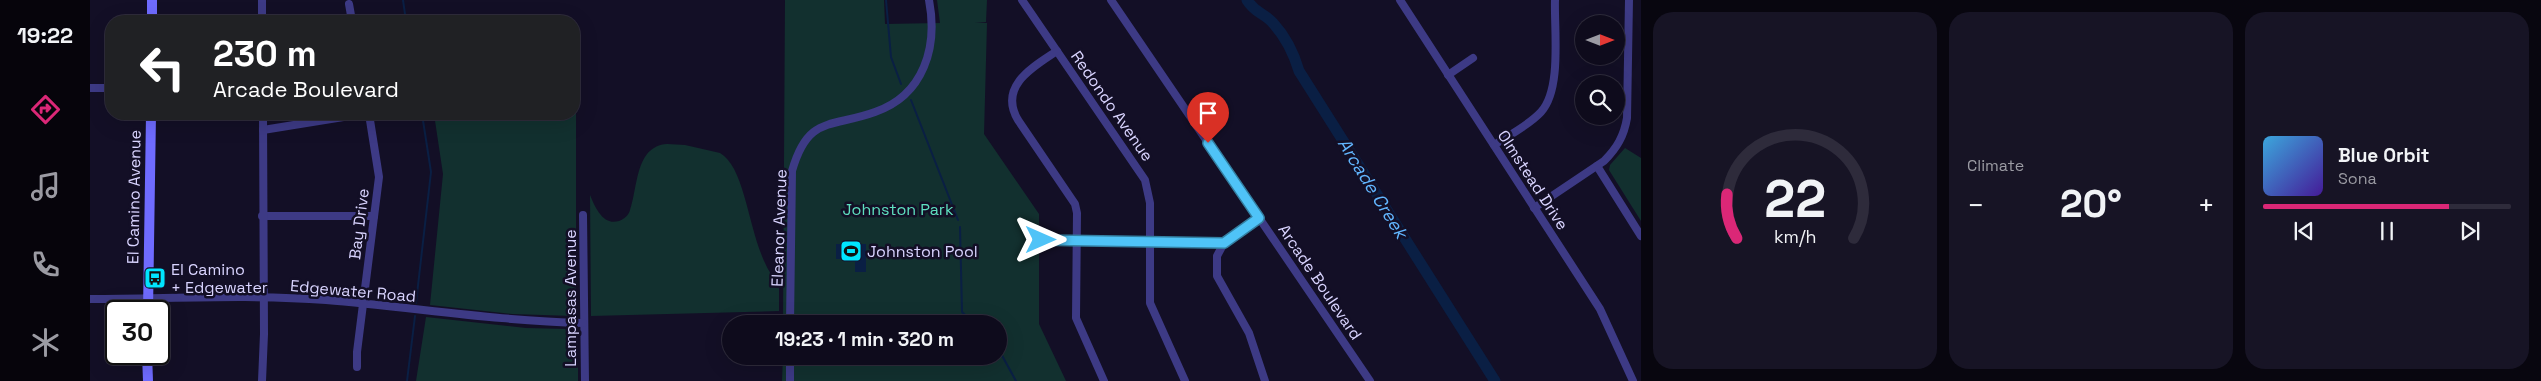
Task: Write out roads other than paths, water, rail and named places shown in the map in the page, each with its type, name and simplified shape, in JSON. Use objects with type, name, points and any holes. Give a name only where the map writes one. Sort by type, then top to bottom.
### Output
[{"type":"main road","points":[[152,0],[152,15]]},
{"type":"main road","name":"El Camino Avenue","points":[[148,299],[151,120]]},
{"type":"main road","points":[[147,365],[148,381]]},
{"type":"street","points":[[262,0],[262,15]]},
{"type":"street","name":"Eleanor Avenue","points":[[790,315],[792,171],[797,152],[808,137],[823,126],[875,112],[892,104],[908,91],[920,76],[928,58],[933,39],[933,19],[929,0]]},
{"type":"street","name":"Redondo Avenue","points":[[1022,0],[1145,180],[1150,204],[1149,293],[1151,309],[1186,381]]},
{"type":"street","name":"Arcade Boulevard","points":[[1110,0],[1370,381]]},
{"type":"street","points":[[1494,145],[1537,116],[1551,95],[1555,0]]},
{"type":"street","points":[[1534,208],[1597,166],[1614,152],[1625,127],[1629,0]]},
{"type":"street","name":"Olmstead Drive","points":[[1402,1],[1600,309],[1633,381]]},
{"type":"street","points":[[349,4],[351,15]]},
{"type":"street","points":[[1057,51],[1020,78],[1013,92],[1012,106],[1018,120],[1073,199],[1077,213],[1077,323],[1104,381]]},
{"type":"street","points":[[1448,75],[1473,58]]},
{"type":"street","points":[[90,88],[105,88]]},
{"type":"street","points":[[262,381],[264,334],[262,298],[263,120]]},
{"type":"street","points":[[263,130],[325,120]]},
{"type":"street","name":"Bay Drive","points":[[357,367],[357,352],[379,173],[370,120]]},
{"type":"street","points":[[1597,166],[1641,236]]},
{"type":"street","name":"Lampasas Avenue","points":[[583,215],[585,381]]},
{"type":"street","points":[[262,216],[374,216]]},
{"type":"street","points":[[1259,218],[1224,243],[1217,256],[1217,276],[1248,333],[1265,381]]},
{"type":"street","points":[[1041,240],[1150,240],[1224,243]]},
{"type":"street","name":"Edgewater Road","points":[[90,299],[262,298],[363,304],[512,321],[583,323]]},
{"type":"street","points":[[790,365],[790,381]]},
{"type":"water","name":"Johnston Pool","points":[[836,244],[866,244],[866,272],[855,272],[855,259],[836,259]]},
{"type":"waterway","points":[[403,0],[405,15]]},
{"type":"waterway","points":[[886,0],[891,57],[901,84]]},
{"type":"waterway","name":"Arcade Creek","points":[[1247,0],[1253,8],[1270,20],[1285,39],[1299,71],[1495,381]]},
{"type":"waterway","points":[[911,100],[958,220]]},
{"type":"waterway","points":[[416,303],[431,172],[423,120]]},
{"type":"waterway","points":[[960,227],[962,312],[965,315]]},
{"type":"waterway","points":[[407,381],[415,316]]},
{"type":"waterway","points":[[1007,365],[1016,381]]},
{"type":"place","name":"Johnston Pool","points":[[851,251]]},
{"type":"place","name":"El Camino + Edgewater","points":[[155,278]]},
{"type":"park label","name":"Johnston Park","points":[[898,209]]}]
